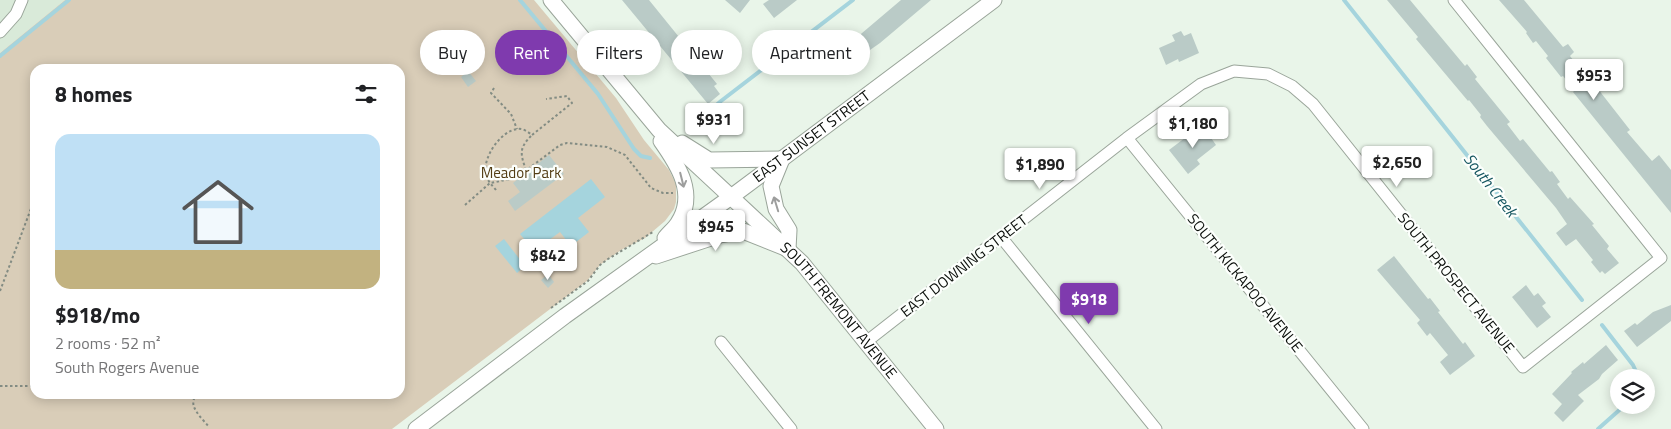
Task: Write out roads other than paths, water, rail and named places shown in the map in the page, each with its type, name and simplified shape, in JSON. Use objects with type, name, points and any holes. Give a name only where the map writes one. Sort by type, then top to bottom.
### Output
[{"type":"main road","name":"SOUTH FREMONT AVENUE","points":[[551,0],[652,122],[788,249],[815,279],[936,429]]},
{"type":"main road","name":"EAST SUNSET STREET","points":[[416,429],[565,316],[731,197],[994,1]]},
{"type":"main road","points":[[645,259],[720,235],[743,231],[788,249],[789,230],[776,209],[771,186],[782,159],[708,160],[686,146],[659,124],[652,122]]},
{"type":"main road","points":[[645,259],[678,223],[686,204],[684,183],[678,166],[657,136],[652,122]]},
{"type":"street","points":[[0,32],[16,14],[22,0]]},
{"type":"street","name":"SOUTH PROSPECT AVENUE","points":[[1234,71],[1268,74],[1292,86],[1313,104],[1523,366],[1661,258],[1454,0]]},
{"type":"street","name":"EAST DOWNING STREET","points":[[866,342],[1127,138],[1200,84],[1234,71]]},
{"type":"street","name":"SOUTH KICKAPOO AVENUE","points":[[1127,138],[1363,429]]},
{"type":"street","points":[[1001,237],[1156,429]]},
{"type":"street","points":[[721,342],[791,429]]},
{"type":"water","points":[[591,179],[605,197],[578,218],[589,232],[571,246],[560,232],[534,251],[520,234]]},
{"type":"water","points":[[504,239],[525,266],[517,273],[495,246]]},
{"type":"waterway","points":[[0,56],[69,0]]},
{"type":"waterway","points":[[520,0],[598,94],[634,149],[641,156],[650,158]]},
{"type":"waterway","points":[[690,128],[721,101],[853,0]]},
{"type":"waterway","name":"South Creek","points":[[1344,0],[1582,300]]},
{"type":"waterway","name":"South Creek","points":[[1602,325],[1635,369]]},
{"type":"waterway","name":"South Creek","points":[[1598,429],[1615,414]]},
{"type":"park label","name":"Meador Park","points":[[521,173]]}]
